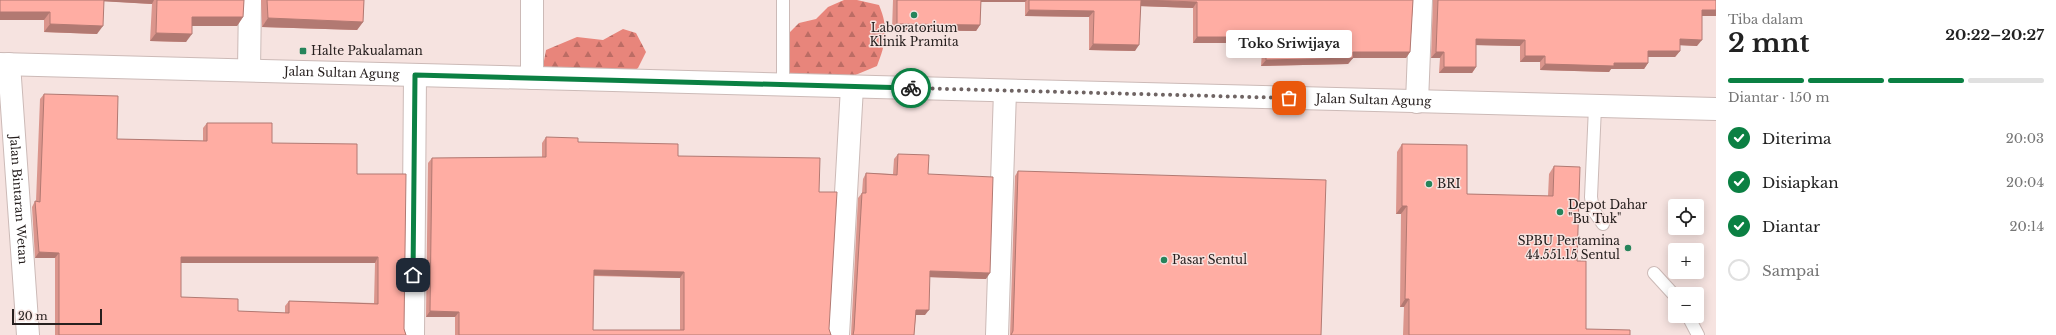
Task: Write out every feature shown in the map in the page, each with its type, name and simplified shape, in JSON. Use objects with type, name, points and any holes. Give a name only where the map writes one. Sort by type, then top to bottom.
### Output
[{"type":"main road","points":[[249,70],[250,0]]},
{"type":"main road","points":[[532,0],[532,78]]},
{"type":"main road","points":[[1418,102],[1421,0]]},
{"type":"main road","name":"Jalan Sultan Agung","points":[[4,64],[1716,109]]},
{"type":"main road","name":"Jalan Bintaran Wetan","points":[[4,64],[28,335]]},
{"type":"main road","points":[[413,335],[415,75]]},
{"type":"main road","points":[[838,335],[852,87]]},
{"type":"main road","points":[[997,335],[1005,91]]},
{"type":"lane","points":[[783,0],[783,85]]},
{"type":"lane","points":[[1595,107],[1591,197],[1593,210],[1603,224]]},
{"type":"lane","points":[[1654,273],[1668,288]]},
{"type":"lane","points":[[1692,323],[1698,335]]},
{"type":"green space","points":[[844,0],[857,0],[879,5],[884,21],[885,36],[883,50],[877,66],[853,76],[787,73],[784,47],[790,32],[799,23],[816,19],[828,7]]},
{"type":"green space","points":[[623,29],[636,33],[646,52],[638,68],[625,77],[542,72],[546,50],[577,37],[603,40]]},
{"type":"building","points":[[0,0],[104,0],[103,26],[50,24],[50,12],[0,12]]},
{"type":"building","points":[[157,0],[244,0],[243,17],[192,17],[192,34],[156,33]]},
{"type":"building","points":[[267,0],[364,0],[363,22],[268,18]]},
{"type":"building","points":[[897,0],[981,0],[980,25],[897,24]]},
{"type":"building","points":[[1029,0],[1141,0],[1139,45],[1093,44],[1094,11],[1029,10]]},
{"type":"building","points":[[1141,0],[1413,0],[1410,52],[1353,52],[1353,58],[1266,60],[1266,45],[1231,44],[1232,37],[1197,37],[1197,2]]},
{"type":"building","points":[[1438,0],[1716,0],[1716,10],[1702,10],[1702,40],[1680,39],[1680,51],[1648,51],[1648,63],[1614,63],[1614,66],[1545,64],[1545,56],[1525,56],[1525,40],[1476,39],[1476,67],[1444,67],[1444,52],[1436,52]]},
{"type":"building","points":[[44,94],[118,96],[117,139],[207,141],[207,123],[272,123],[272,143],[357,144],[357,174],[406,174],[404,329],[406,335],[59,335],[59,253],[39,252],[35,201],[40,202]],"holes":[[[181,257],[378,257],[378,304],[289,301],[289,313],[238,311],[238,299],[181,297]]]},
{"type":"building","points":[[546,137],[578,138],[578,142],[678,144],[678,156],[820,158],[819,192],[837,192],[829,329],[831,335],[459,335],[459,312],[430,311],[432,158],[546,157]],"holes":[[[594,270],[684,272],[684,330],[593,330]]]},
{"type":"building","points":[[1402,144],[1467,145],[1467,194],[1553,196],[1554,166],[1580,167],[1577,261],[1586,261],[1586,329],[1630,330],[1630,335],[1409,335],[1409,299],[1405,299],[1407,206],[1402,206]]},
{"type":"building","points":[[898,154],[929,155],[928,174],[993,177],[990,273],[930,271],[929,310],[916,310],[914,335],[853,335],[862,193],[866,193],[866,173],[897,175]]},
{"type":"building","name":"Pasar Sentul","points":[[1018,171],[1326,180],[1321,335],[1011,335],[1013,331]]},
{"type":"way so far","points":[[911,88],[1289,98]]},
{"type":"place","name":"Laboratorium Klinik Pramita","points":[[914,15]]},
{"type":"place","name":"Halte Pakualaman","points":[[303,51]]},
{"type":"place","name":"Toko Sriwijaya","points":[[1289,98]]},
{"type":"place","name":"BRI","points":[[1429,184]]},
{"type":"place","name":"Depot Dahar \"Bu Tuk\"","points":[[1560,212]]},
{"type":"place","name":"SPBU Pertamina 44.551.15 Sentul","points":[[1628,248]]},
{"type":"place","name":"Pasar Sentul","points":[[1164,260]]},
{"type":"route","points":[[413,275],[415,75],[911,88]]}]
